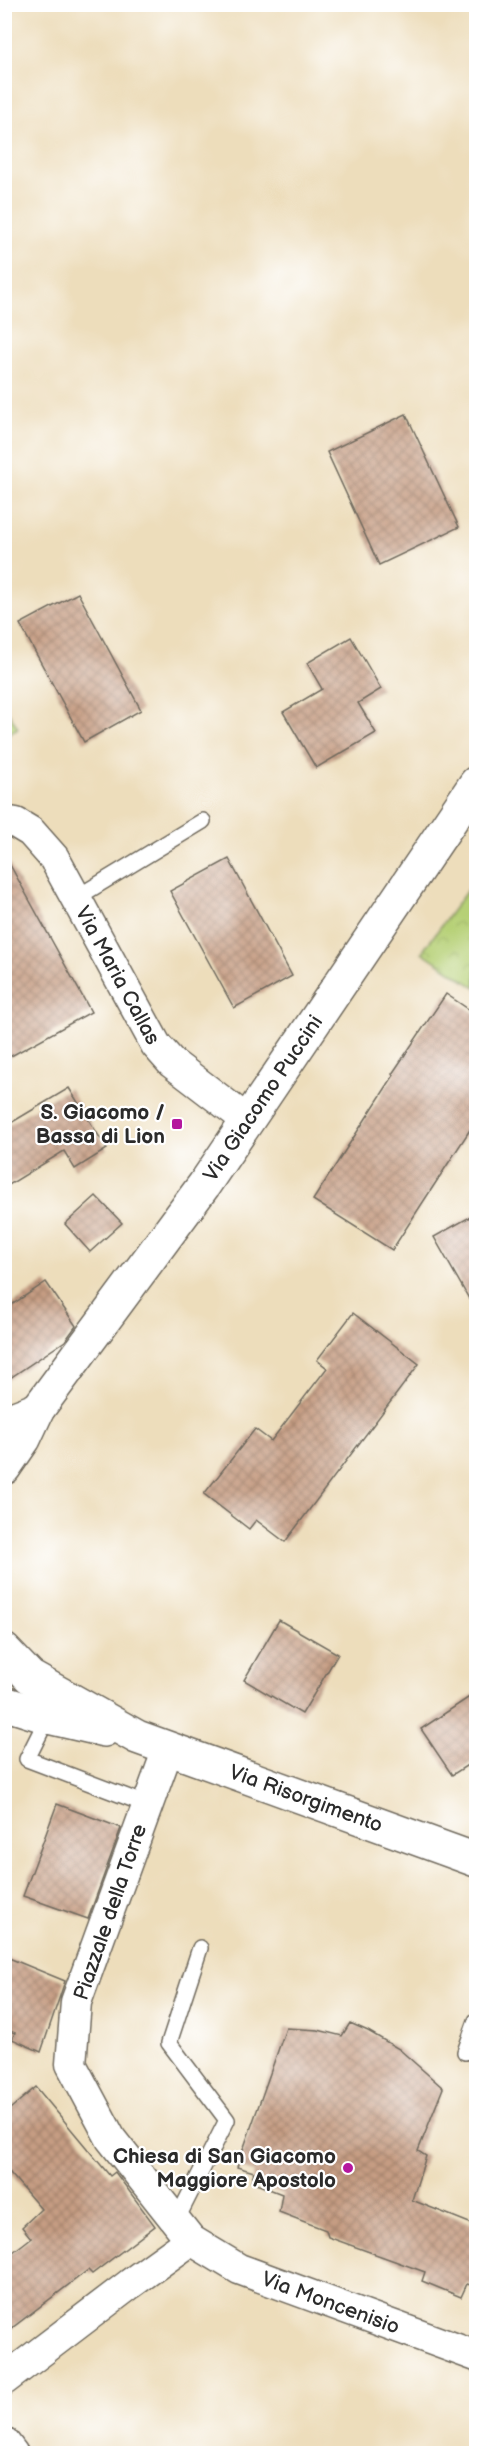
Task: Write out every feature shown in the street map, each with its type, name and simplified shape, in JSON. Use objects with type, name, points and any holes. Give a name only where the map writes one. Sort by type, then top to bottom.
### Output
[{"type":"street","name":"Via Giacomo Puccini","points":[[4,1468],[24,1439],[38,1408],[204,1185],[477,783]]},
{"type":"street","name":"Via Maria Callas","points":[[4,821],[16,823],[31,832],[54,858],[156,1045],[172,1063],[248,1121]]},
{"type":"street","points":[[4,1422],[38,1408]]},
{"type":"street","name":"Via Risorgimento","points":[[4,1650],[30,1677],[137,1737],[477,1860]]},
{"type":"street","name":"Via Risorgimento","points":[[4,1703],[48,1717],[137,1737]]},
{"type":"street","name":"Piazzale della Torre","points":[[168,1749],[76,2002],[71,2064],[111,2139],[183,2230]]},
{"type":"street","points":[[4,2380],[129,2284],[183,2230]]},
{"type":"street","name":"Via Moncenisio","points":[[183,2230],[239,2269],[477,2356]]},
{"type":"street","points":[[4,2442],[13,2454]]},
{"type":"lane","points":[[76,898],[203,821]]},
{"type":"lane","points":[[48,1717],[27,1759],[148,1805]]},
{"type":"lane","points":[[183,2230],[227,2120],[169,2043],[200,1948]]},
{"type":"lane","points":[[465,2052],[477,2021]]},
{"type":"green space","points":[[4,705],[18,728],[5,736],[4,736]]},
{"type":"green space","points":[[476,878],[476,988],[422,952]]},
{"type":"building","points":[[406,414],[459,527],[379,565],[327,452]]},
{"type":"building","points":[[78,593],[141,710],[84,742],[20,624]]},
{"type":"building","points":[[351,637],[381,689],[358,703],[376,733],[316,768],[283,712],[322,689],[307,663]]},
{"type":"building","points":[[4,854],[91,1012],[4,1060]]},
{"type":"building","points":[[229,859],[292,976],[234,1008],[170,891]]},
{"type":"building","points":[[446,994],[477,1015],[477,1119],[392,1250],[313,1200],[394,1075],[392,1074]]},
{"type":"building","points":[[69,1088],[107,1149],[75,1169],[64,1151],[4,1188],[4,1127]]},
{"type":"building","points":[[96,1196],[122,1223],[90,1252],[65,1224]]},
{"type":"building","points":[[477,1213],[477,1313],[434,1237]]},
{"type":"building","points":[[46,1282],[76,1326],[65,1341],[4,1382],[4,1310]]},
{"type":"building","points":[[353,1313],[419,1364],[285,1542],[256,1520],[249,1529],[204,1494],[255,1429],[271,1441],[327,1368],[317,1360]]},
{"type":"building","points":[[279,1620],[338,1654],[302,1714],[244,1680]]},
{"type":"building","points":[[477,1692],[477,1759],[452,1775],[421,1729]]},
{"type":"building","points":[[57,1804],[121,1828],[88,1919],[23,1896]]},
{"type":"building","points":[[4,1956],[65,1981],[41,2052],[12,2039],[15,2033],[4,2029]]},
{"type":"building","name":"Chiesa di San Giacomo Maggiore Apostolo","points":[[350,2023],[399,2049],[443,2088],[418,2151],[426,2156],[412,2200],[477,2226],[477,2287],[467,2284],[461,2297],[422,2281],[425,2272],[328,2237],[326,2230],[279,2212],[282,2194],[251,2182],[254,2172],[237,2167],[286,2028],[318,2030],[342,2036]]},
{"type":"building","points":[[36,2087],[110,2176],[115,2172],[155,2226],[92,2274],[88,2270],[4,2334],[4,2259],[31,2238],[22,2227],[41,2209],[4,2166],[4,2114]]},
{"type":"place","name":"S. Giacomo / Bassa di Lion","points":[[177,1124]]},
{"type":"place","name":"Chiesa di San Giacomo Maggiore Apostolo","points":[[348,2168]]}]
